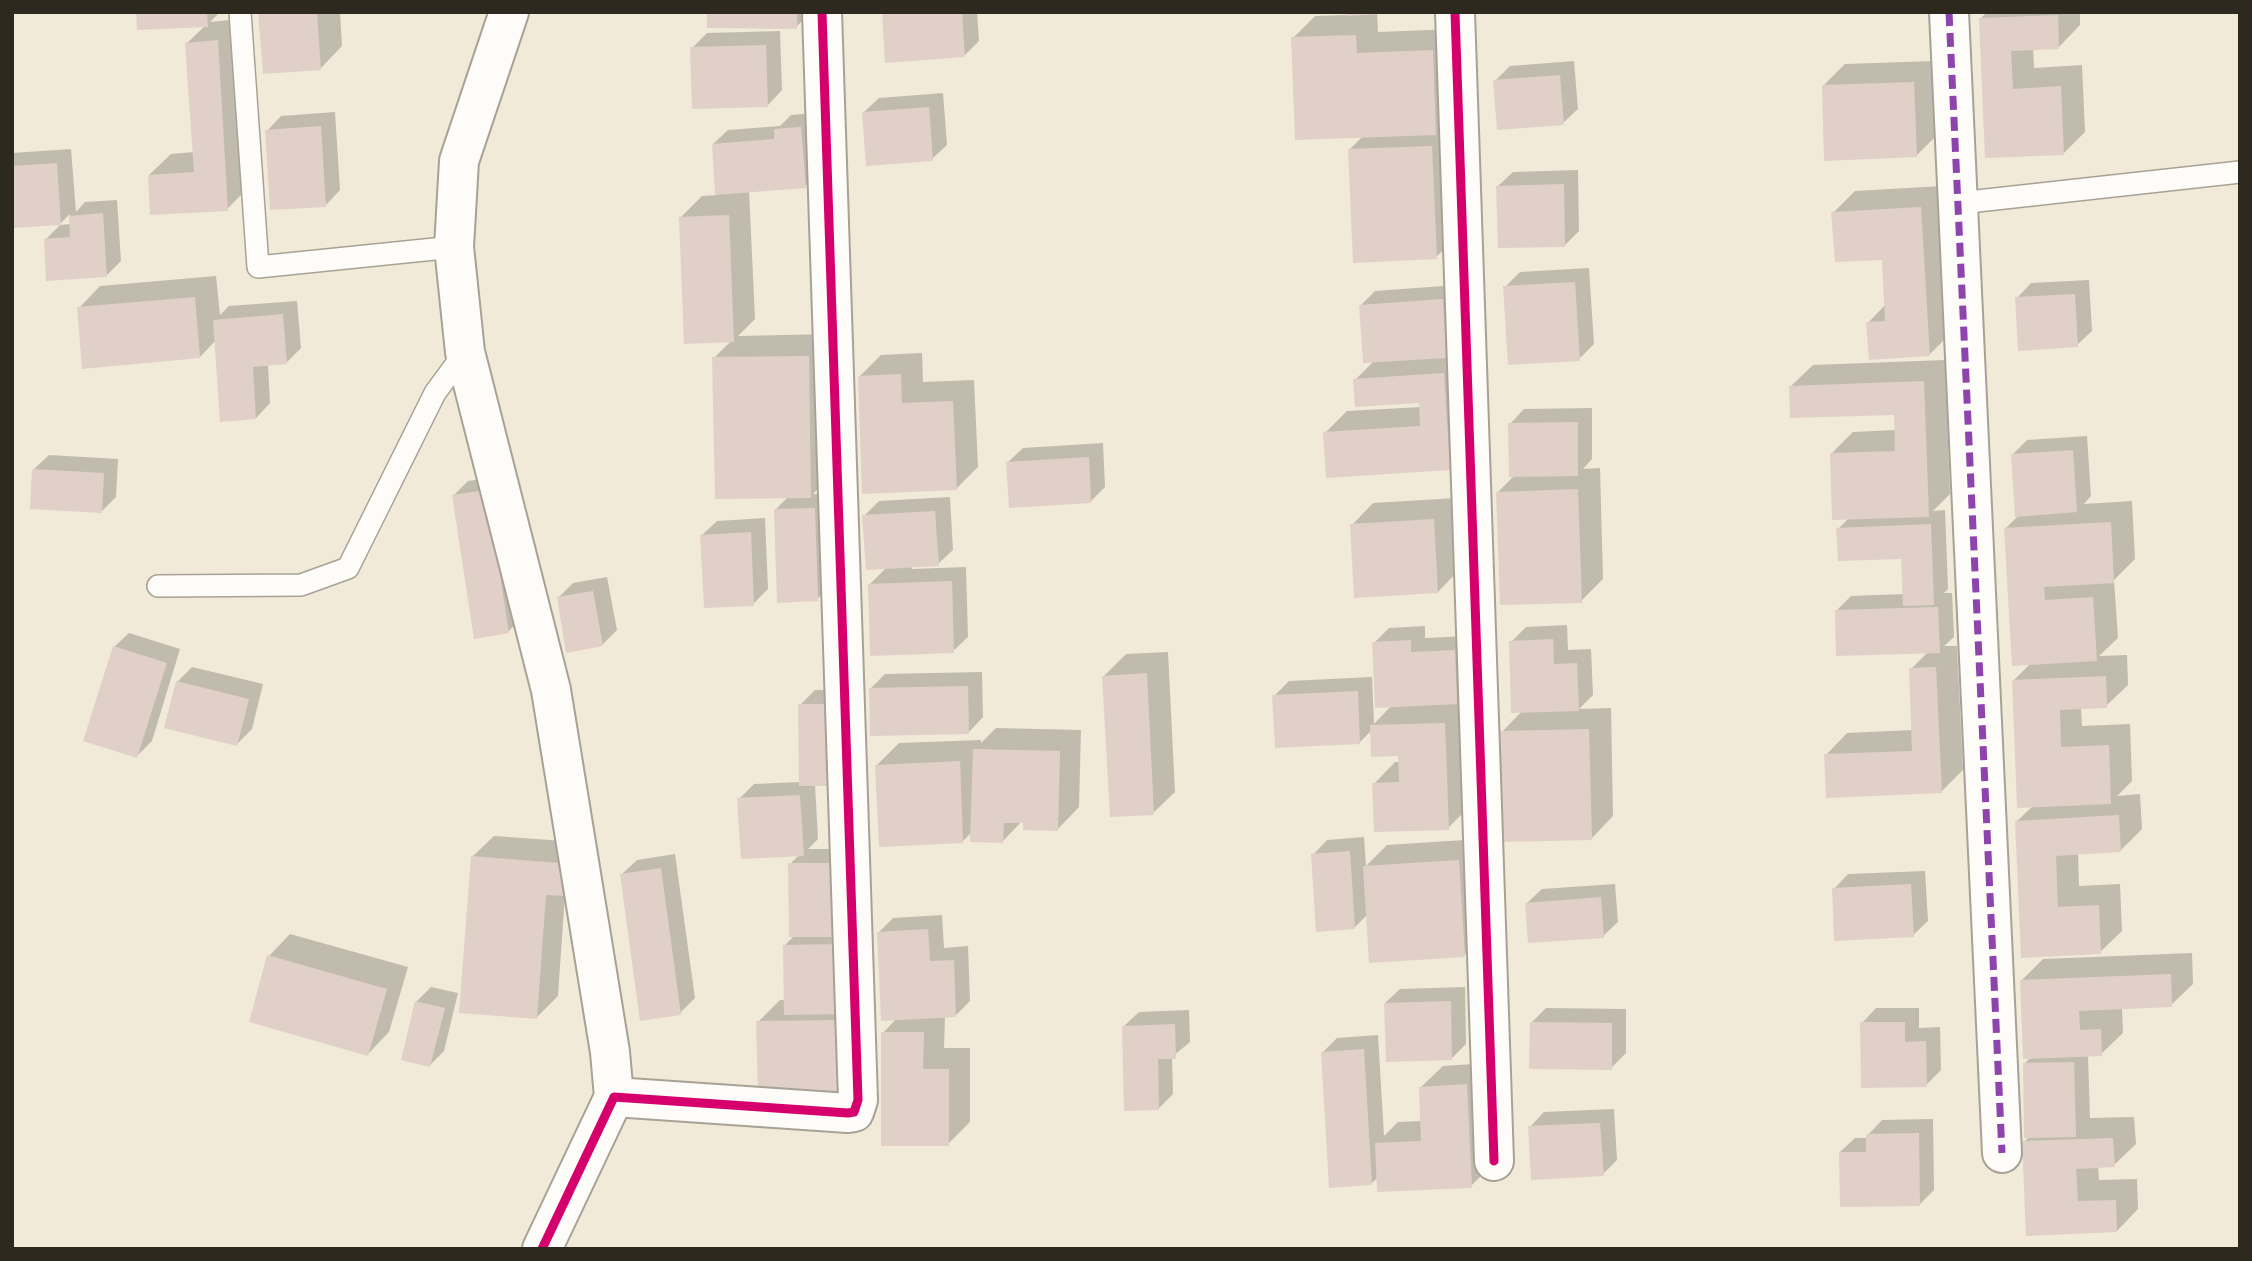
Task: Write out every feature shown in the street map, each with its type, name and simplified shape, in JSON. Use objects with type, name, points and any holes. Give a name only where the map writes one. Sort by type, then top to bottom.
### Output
[{"type":"street","points":[[509,12],[459,162],[454,247],[465,352],[551,690],[610,1052],[614,1097],[542,1249]]},
{"type":"street","points":[[614,1097],[848,1113],[854,1112],[858,1100],[822,12]]},
{"type":"street","points":[[1455,12],[1494,1161]]},
{"type":"street","points":[[1949,12],[2002,1153]]},
{"type":"lane","points":[[240,12],[258,267],[454,247]]},
{"type":"lane","points":[[1959,203],[2240,172]]},
{"type":"lane","points":[[158,586],[301,584],[348,568],[435,393],[465,352]]},
{"type":"building","points":[[136,12],[207,12],[208,27],[137,30]]},
{"type":"building","points":[[258,12],[317,12],[321,70],[263,74]]},
{"type":"building","points":[[707,12],[797,12],[797,29],[707,28]]},
{"type":"building","points":[[882,12],[962,12],[965,57],[885,63]]},
{"type":"building","points":[[1346,12],[1383,12],[1383,14],[1346,16]]},
{"type":"building","points":[[2058,15],[2059,49],[2011,51],[2013,89],[2061,86],[2064,155],[1985,158],[1979,18]]},
{"type":"building","points":[[1356,35],[1357,53],[1433,50],[1436,135],[1295,140],[1291,37]]},
{"type":"building","points":[[218,40],[228,211],[150,215],[148,175],[194,172],[185,43]]},
{"type":"building","points":[[766,45],[768,107],[692,109],[690,47]]},
{"type":"building","points":[[1560,75],[1564,125],[1497,130],[1493,80]]},
{"type":"building","points":[[1914,82],[1917,157],[1824,161],[1822,85]]},
{"type":"building","points":[[929,107],[933,161],[866,166],[862,112]]},
{"type":"building","points":[[321,126],[326,207],[270,210],[265,130]]},
{"type":"building","points":[[801,127],[806,188],[715,195],[712,144],[774,139],[774,129]]},
{"type":"building","points":[[1432,146],[1437,259],[1353,263],[1348,149]]},
{"type":"building","points":[[57,163],[61,225],[12,228],[12,166]]},
{"type":"building","points":[[1564,184],[1565,247],[1498,248],[1496,186]]},
{"type":"building","points":[[1921,207],[1930,356],[1869,360],[1866,322],[1885,321],[1882,260],[1835,262],[1831,212]]},
{"type":"building","points":[[103,213],[107,277],[46,281],[44,239],[70,237],[69,216]]},
{"type":"building","points":[[729,215],[734,342],[684,344],[679,217]]},
{"type":"building","points":[[1575,282],[1580,361],[1508,365],[1503,286]]},
{"type":"building","points":[[2075,294],[2078,347],[2018,351],[2015,297]]},
{"type":"building","points":[[195,297],[200,358],[82,369],[77,307]]},
{"type":"building","points":[[1443,299],[1446,358],[1363,363],[1359,305]]},
{"type":"building","points":[[283,314],[287,364],[253,367],[256,419],[220,422],[213,320]]},
{"type":"building","points":[[809,356],[811,498],[715,499],[712,357]]},
{"type":"building","points":[[1444,373],[1450,470],[1326,478],[1323,432],[1420,426],[1419,403],[1355,407],[1353,379]]},
{"type":"building","points":[[901,374],[902,403],[953,401],[957,490],[862,494],[858,376]]},
{"type":"building","points":[[1924,381],[1929,517],[1832,520],[1830,453],[1895,451],[1894,415],[1790,418],[1789,386]]},
{"type":"building","points":[[1578,422],[1578,476],[1509,477],[1508,423]]},
{"type":"building","points":[[2073,450],[2077,512],[2015,517],[2011,454]]},
{"type":"building","points":[[1089,457],[1091,503],[1009,508],[1006,462]]},
{"type":"building","points":[[32,469],[104,473],[102,513],[30,509]]},
{"type":"building","points":[[1578,489],[1582,603],[1500,605],[1496,492]]},
{"type":"building","points":[[487,490],[509,633],[474,639],[452,495]]},
{"type":"building","points":[[815,508],[818,601],[777,603],[774,509]]},
{"type":"building","points":[[935,511],[939,566],[866,570],[862,515]]},
{"type":"building","points":[[1434,519],[1438,593],[1354,598],[1350,524]]},
{"type":"building","points":[[2111,522],[2114,583],[2044,587],[2045,600],[2093,597],[2097,661],[2012,666],[2004,528]]},
{"type":"building","points":[[1931,524],[1934,605],[1903,606],[1901,559],[1838,561],[1836,528]]},
{"type":"building","points":[[751,532],[754,606],[704,608],[700,535]]},
{"type":"building","points":[[952,581],[954,653],[870,656],[868,584]]},
{"type":"building","points":[[593,591],[603,646],[566,653],[557,597]]},
{"type":"building","points":[[1938,607],[1940,653],[1836,656],[1835,610]]},
{"type":"building","points":[[1553,639],[1554,664],[1577,663],[1579,711],[1511,713],[1509,641]]},
{"type":"building","points":[[1411,640],[1411,652],[1455,650],[1457,704],[1375,708],[1372,642]]},
{"type":"building","points":[[113,646],[167,663],[137,758],[83,741]]},
{"type":"building","points":[[1936,667],[1942,793],[1826,798],[1824,754],[1912,751],[1909,668]]},
{"type":"building","points":[[1147,673],[1154,815],[1110,817],[1102,676]]},
{"type":"building","points":[[2106,676],[2107,708],[2060,710],[2061,747],[2109,745],[2111,804],[2017,808],[2012,680]]},
{"type":"building","points":[[176,681],[249,699],[237,746],[164,728]]},
{"type":"building","points":[[968,686],[969,734],[870,736],[869,688]]},
{"type":"building","points":[[1358,691],[1360,744],[1275,748],[1272,695]]},
{"type":"building","points":[[798,704],[831,704],[832,786],[799,786]]},
{"type":"building","points":[[1445,723],[1449,830],[1374,832],[1372,783],[1399,782],[1398,756],[1371,757],[1370,725]]},
{"type":"building","points":[[1589,729],[1592,840],[1502,842],[1500,731]]},
{"type":"building","points":[[973,749],[1060,751],[1058,831],[1023,830],[1023,823],[1004,823],[1003,843],[970,842]]},
{"type":"building","points":[[960,761],[963,843],[879,847],[875,765]]},
{"type":"building","points":[[800,795],[804,856],[741,859],[737,798]]},
{"type":"building","points":[[2119,815],[2121,852],[2056,856],[2058,907],[2099,905],[2101,954],[2021,958],[2015,821]]},
{"type":"building","points":[[1350,851],[1355,929],[1316,932],[1311,854]]},
{"type":"building","points":[[471,856],[571,864],[568,896],[546,895],[537,1019],[459,1013]]},
{"type":"building","points":[[1459,860],[1465,957],[1369,963],[1363,866]]},
{"type":"building","points":[[788,863],[838,863],[838,937],[789,937]]},
{"type":"building","points":[[661,868],[681,1015],[640,1021],[620,874]]},
{"type":"building","points":[[1911,884],[1914,937],[1834,941],[1832,888]]},
{"type":"building","points":[[1601,897],[1604,938],[1528,943],[1525,903]]},
{"type":"building","points":[[928,929],[930,961],[954,960],[956,1017],[881,1021],[877,932]]},
{"type":"building","points":[[839,944],[840,1014],[784,1015],[783,945]]},
{"type":"building","points":[[267,955],[387,989],[368,1056],[249,1022]]},
{"type":"building","points":[[2171,974],[2172,1007],[2079,1011],[2080,1030],[2101,1029],[2102,1056],[2023,1059],[2020,980]]},
{"type":"building","points":[[415,1001],[445,1008],[430,1067],[401,1060]]},
{"type":"building","points":[[1451,1001],[1452,1060],[1386,1062],[1384,1003]]},
{"type":"building","points":[[841,1020],[843,1097],[758,1098],[756,1021]]},
{"type":"building","points":[[1530,1022],[1612,1023],[1612,1070],[1529,1069]]},
{"type":"building","points":[[1860,1022],[1905,1022],[1905,1042],[1926,1041],[1927,1087],[1861,1088]]},
{"type":"building","points":[[1175,1024],[1176,1059],[1158,1059],[1159,1110],[1124,1111],[1122,1026]]},
{"type":"building","points":[[881,1032],[924,1032],[923,1069],[949,1069],[949,1146],[881,1146]]},
{"type":"building","points":[[1364,1049],[1372,1185],[1329,1188],[1321,1052]]},
{"type":"building","points":[[2074,1062],[2076,1137],[2024,1138],[2023,1063]]},
{"type":"building","points":[[1467,1084],[1472,1188],[1377,1192],[1375,1143],[1421,1141],[1419,1087]]},
{"type":"building","points":[[1600,1123],[1604,1176],[1531,1180],[1528,1126]]},
{"type":"building","points":[[1919,1133],[1920,1206],[1840,1207],[1839,1152],[1866,1152],[1866,1134]]},
{"type":"building","points":[[2113,1138],[2115,1167],[2076,1169],[2078,1201],[2116,1200],[2117,1232],[2026,1236],[2022,1141]]},
{"type":"marked path","points":[[1949,12],[2002,1153]]},
{"type":"cycle path","points":[[542,1249],[614,1097],[848,1113],[854,1112],[858,1100],[822,12]]},
{"type":"cycle path","points":[[1455,12],[1494,1161]]}]
